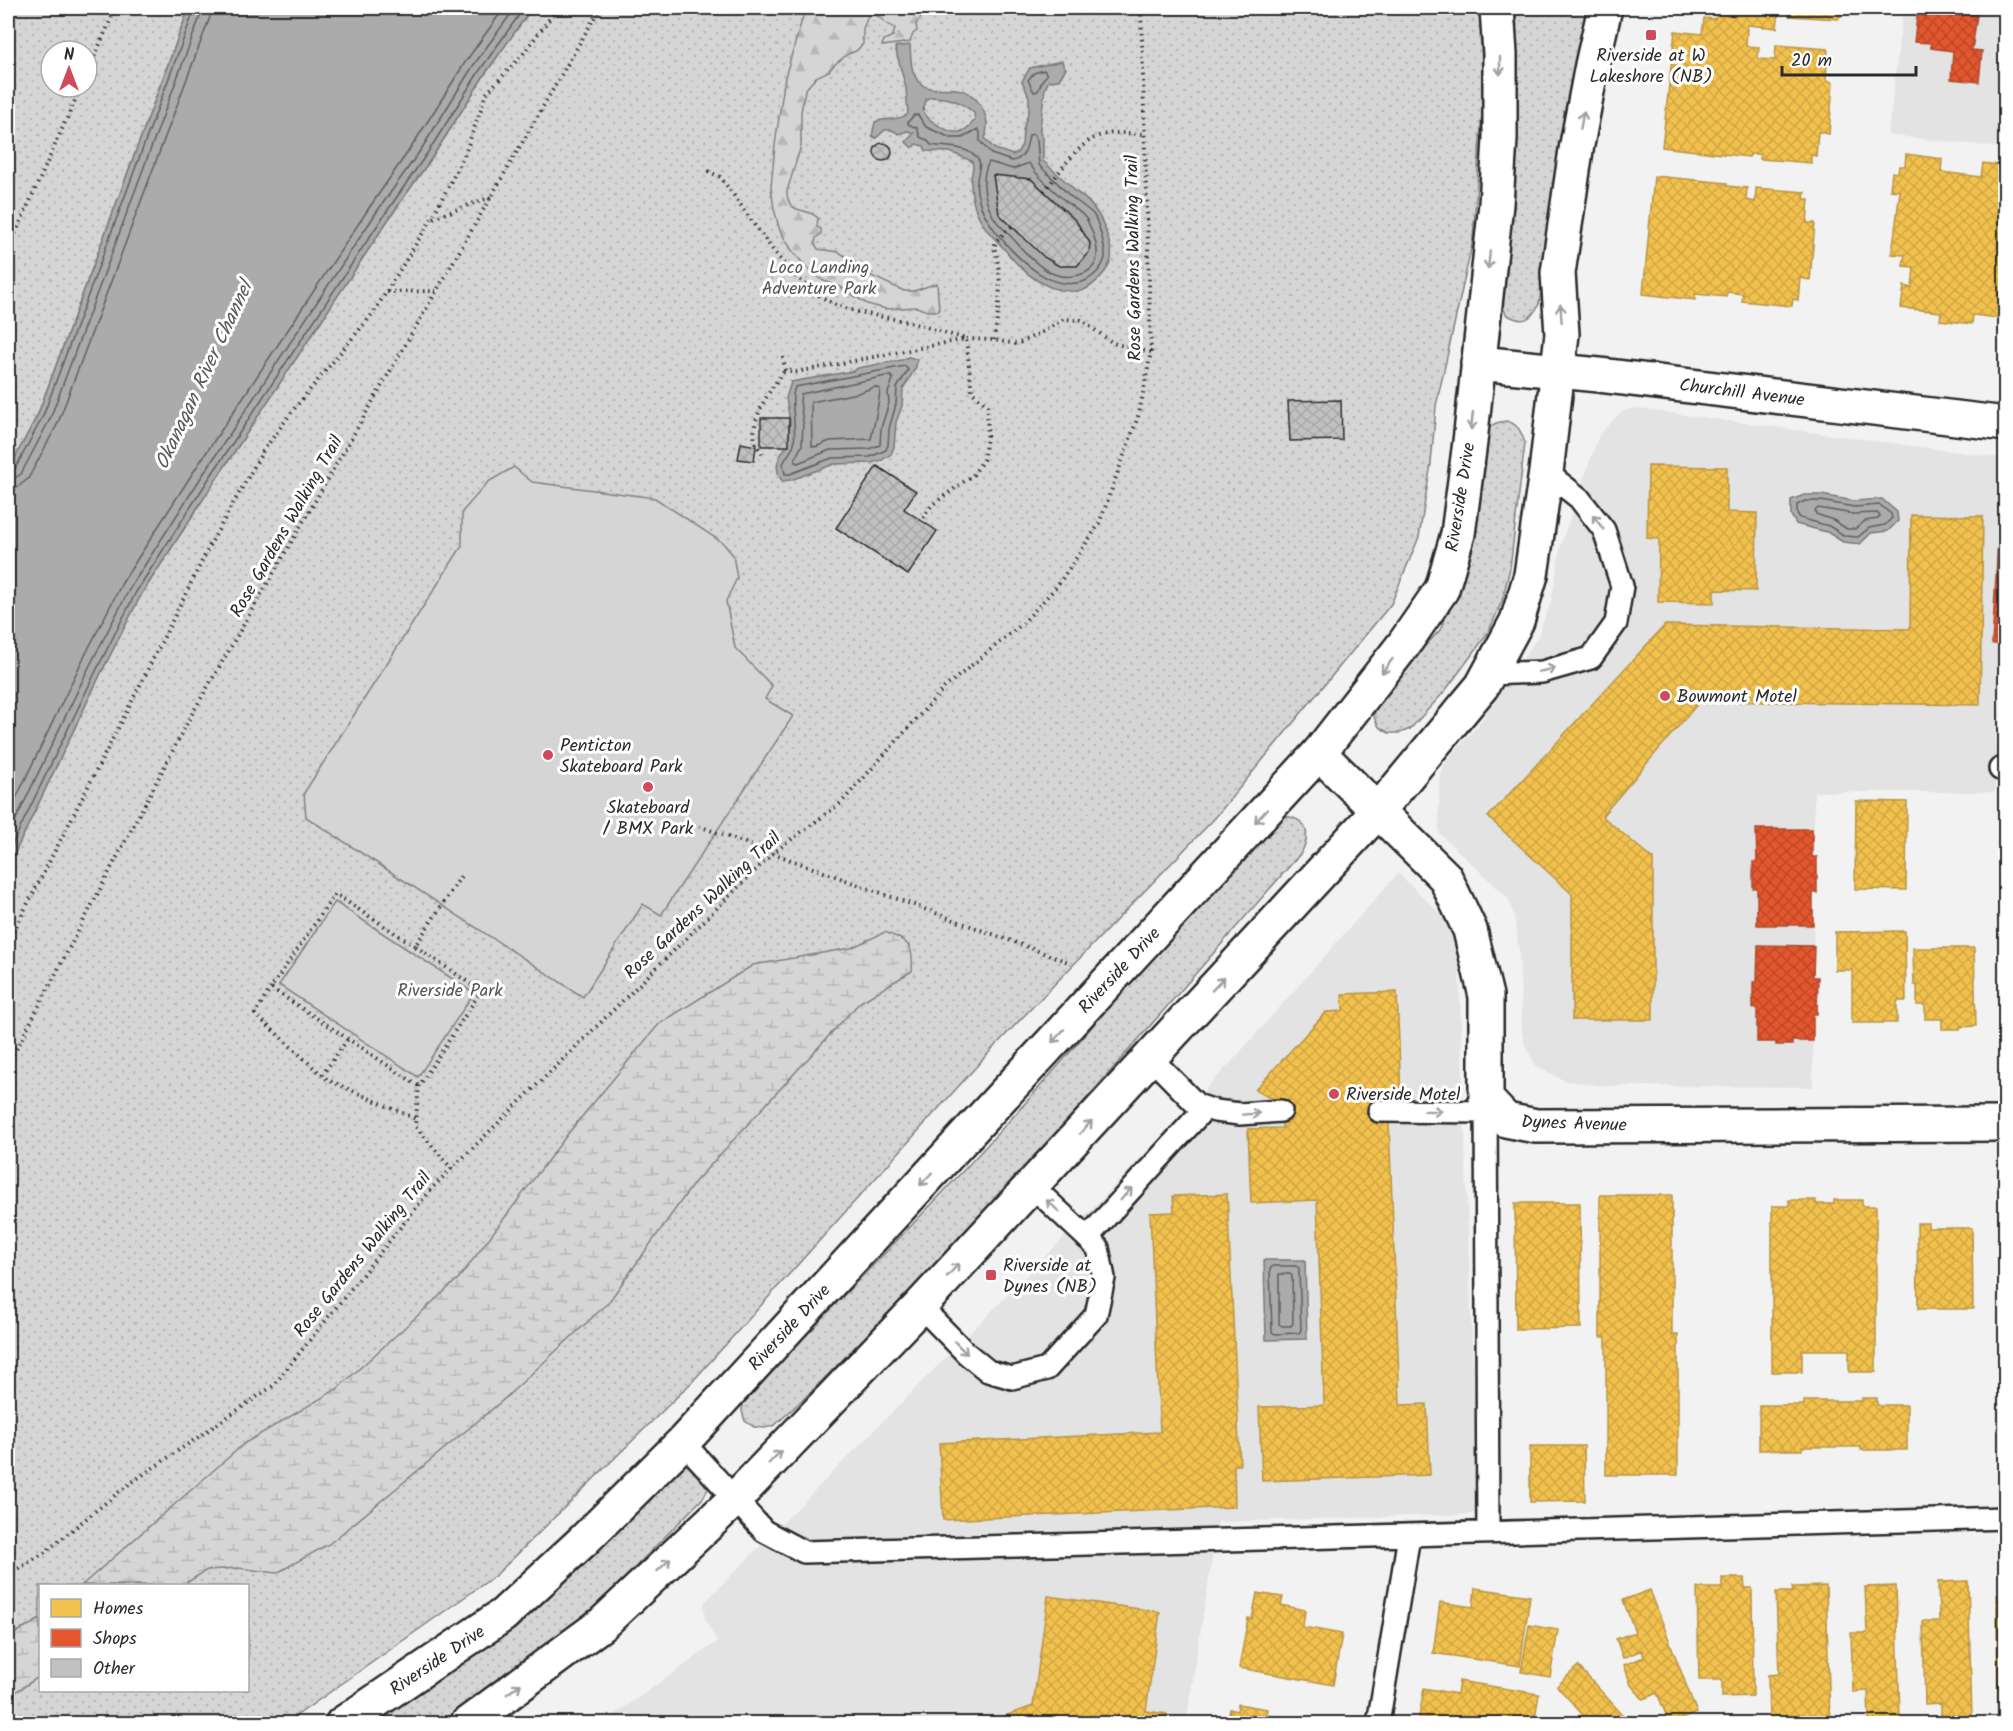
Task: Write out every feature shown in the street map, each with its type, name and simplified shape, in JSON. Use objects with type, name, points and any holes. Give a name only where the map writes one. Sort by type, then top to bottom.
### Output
[{"type":"street","name":"Riverside Drive","points":[[342,1724],[503,1615],[583,1541],[683,1442],[1319,753],[1404,644],[1442,589],[1458,534],[1496,204],[1500,54],[1497,8]]},
{"type":"street","points":[[467,1724],[602,1624],[735,1499],[920,1306],[1378,811],[1482,686],[1517,621],[1531,575],[1562,334],[1558,273],[1576,150],[1605,8]]},
{"type":"street","name":"Churchill Avenue","points":[[1478,363],[2006,424]]},
{"type":"street","points":[[1319,753],[1446,877],[1470,930],[1486,996],[1486,1106]]},
{"type":"street","name":"Dynes Avenue","points":[[1486,1106],[1506,1120],[1536,1126],[2006,1124]]},
{"type":"lane","points":[[1488,674],[1542,672],[1591,658],[1616,623],[1622,586],[1604,530],[1579,498],[1546,472]]},
{"type":"lane","points":[[1150,1057],[1197,1105],[1215,1112],[1240,1114],[1281,1112]]},
{"type":"lane","points":[[1379,1111],[1486,1106],[1488,1532]]},
{"type":"lane","points":[[1087,1238],[1205,1108]]},
{"type":"lane","points":[[920,1306],[966,1353],[988,1371],[1012,1378],[1047,1370],[1096,1315],[1104,1278],[1098,1248],[1032,1186]]},
{"type":"lane","points":[[683,1442],[764,1531],[804,1552],[2006,1518]]},
{"type":"lane","points":[[1378,1724],[1409,1536]]},
{"type":"path","points":[[99,46],[116,8]]},
{"type":"path","points":[[8,942],[212,541],[263,451],[294,409],[374,312],[432,218],[465,154],[486,94],[523,54],[553,14],[573,8]]},
{"type":"path","name":"Rose Gardens Walking Trail","points":[[8,1065],[192,714],[600,8]]},
{"type":"path","name":"Rose Gardens Walking Trail","points":[[8,1575],[44,1553],[125,1487],[273,1386],[432,1188],[773,853],[842,803],[944,688],[1023,623],[1058,585],[1099,524],[1139,414],[1151,352],[1141,8]]},
{"type":"path","points":[[8,250],[76,99]]},
{"type":"path","points":[[1044,191],[1075,153],[1093,139],[1103,134],[1145,134]]},
{"type":"path","points":[[708,171],[720,177],[776,254],[818,294],[840,306],[875,317],[911,323],[966,339]]},
{"type":"path","points":[[432,218],[491,197]]},
{"type":"path","points":[[994,340],[1001,289],[999,264],[994,247],[996,241],[1012,226]]},
{"type":"path","points":[[386,292],[437,291]]},
{"type":"path","points":[[785,370],[797,372],[966,339],[1017,344],[1064,319],[1082,320],[1113,343],[1151,352]]},
{"type":"path","points":[[921,521],[932,505],[973,475],[983,460],[987,438],[988,406],[972,392],[966,339]]},
{"type":"path","points":[[762,454],[755,440],[758,417],[773,385],[785,370],[783,357]]},
{"type":"path","points":[[688,822],[1111,978]]},
{"type":"path","points":[[415,946],[461,876]]},
{"type":"path","points":[[416,1119],[328,1080],[255,1014],[335,894],[481,991],[419,1086],[416,1119],[415,1126],[452,1168]]},
{"type":"path","points":[[271,988],[419,1086]]},
{"type":"path","points":[[322,1075],[348,1039]]},
{"type":"shaded area","points":[[1903,8],[2005,8],[2005,148],[1888,135]]},
{"type":"shaded area","points":[[1633,408],[2002,458],[1995,792],[1814,792],[1813,1087],[1606,1086],[1565,1081],[1536,1066],[1526,1048],[1522,1034],[1519,949],[1514,916],[1508,898],[1439,833],[1439,783],[1444,764],[1478,725],[1537,638],[1551,602],[1562,541],[1599,435],[1620,413]]},
{"type":"shaded area","points":[[1398,873],[1445,918],[1453,930],[1459,969],[1478,1514],[1218,1522],[1186,1723],[601,1724],[717,1642],[705,1619],[704,1603],[1100,1201],[1233,1060]]},
{"type":"green space","points":[[8,8],[189,8],[38,414],[8,471]]},
{"type":"green space","name":"Riverside Park","points":[[532,8],[1480,8],[1483,97],[1473,240],[1436,406],[1431,464],[1419,537],[1391,604],[1214,819],[993,1048],[692,1382],[496,1575],[286,1723],[8,1723],[8,867],[141,595],[388,220],[433,156],[485,74]]},
{"type":"green space","name":"Loco Landing Adventure Park","points":[[809,8],[932,8],[926,11],[916,24],[917,31],[910,42],[882,46],[884,40],[893,36],[895,28],[877,16],[868,16],[863,29],[863,44],[829,71],[816,77],[805,90],[801,112],[801,146],[787,191],[790,204],[818,218],[817,227],[821,229],[821,234],[816,238],[815,244],[818,249],[839,252],[856,263],[865,273],[904,291],[914,291],[937,283],[939,311],[927,311],[917,307],[886,309],[867,304],[810,271],[793,252],[780,231],[771,187],[775,145],[785,77],[805,10]]},
{"type":"green space","points":[[1516,8],[1591,8],[1569,113],[1539,304],[1533,314],[1521,320],[1506,314],[1500,300],[1516,118]]},
{"type":"green space","points":[[1506,421],[1518,429],[1525,443],[1510,568],[1502,601],[1488,633],[1445,691],[1410,729],[1400,733],[1389,733],[1379,727],[1374,717],[1376,703],[1389,684],[1440,630],[1459,584],[1485,430],[1496,423]]},
{"type":"green space","name":"Penticton Skateboard Park","points":[[514,467],[532,482],[655,498],[723,543],[733,555],[737,578],[726,601],[735,648],[772,686],[765,699],[793,716],[661,915],[643,904],[583,997],[306,817],[304,793],[462,546],[462,512],[488,482]]},
{"type":"green space","points":[[1285,816],[1303,824],[1306,840],[1301,853],[984,1216],[811,1392],[775,1425],[765,1428],[754,1427],[745,1421],[742,1411],[744,1398],[757,1383],[968,1166],[1216,884],[1279,817]]},
{"type":"green space","points":[[335,902],[474,993],[418,1077],[279,985]]},
{"type":"green space","points":[[885,932],[905,942],[911,949],[912,971],[859,1003],[694,1183],[608,1303],[502,1401],[329,1544],[277,1573],[238,1568],[207,1570],[185,1584],[83,1584],[245,1443],[337,1389],[459,1278],[570,1131],[659,1024],[753,965],[851,948]]},
{"type":"green space","points":[[691,1463],[708,1477],[709,1487],[703,1498],[599,1604],[535,1659],[443,1723],[368,1724],[679,1464]]},
{"type":"green space","points":[[39,1620],[39,1677],[8,1697],[8,1637]]},
{"type":"water","name":"Okanagan River Channel","points":[[189,8],[532,8],[485,74],[141,595],[8,867],[8,471],[38,414]]},
{"type":"water","points":[[910,45],[913,71],[921,84],[934,89],[958,89],[975,98],[986,119],[985,139],[995,149],[1013,155],[1022,145],[1023,130],[1029,110],[1029,97],[1022,81],[1030,68],[1062,61],[1066,68],[1059,80],[1049,81],[1045,88],[1040,127],[1043,138],[1043,161],[1089,203],[1104,225],[1111,249],[1111,259],[1095,283],[1080,291],[1059,290],[1030,276],[982,224],[972,193],[972,161],[950,152],[926,151],[924,146],[916,144],[912,148],[906,142],[914,133],[907,131],[899,134],[892,130],[885,130],[876,138],[872,136],[875,122],[900,118],[908,114],[906,88],[895,47]],"holes":[[[931,97],[954,100],[964,105],[974,113],[975,120],[959,132],[939,126],[923,111],[926,99]]]},
{"type":"water","points":[[908,357],[917,359],[916,367],[903,389],[902,406],[896,422],[894,447],[891,454],[871,463],[834,464],[791,480],[782,481],[777,466],[779,458],[788,445],[790,422],[786,398],[791,382],[853,371]]},
{"type":"water","points":[[1804,495],[1821,495],[1854,501],[1882,499],[1897,512],[1898,521],[1888,531],[1871,533],[1860,544],[1843,542],[1827,532],[1796,524],[1791,515],[1791,500]]},
{"type":"water","points":[[1264,1260],[1305,1260],[1307,1339],[1266,1340]]},
{"type":"building: Homes","points":[[1688,8],[1845,8],[1838,19],[1789,16],[1790,11],[1779,10],[1777,28],[1747,25],[1746,46],[1759,47],[1758,59],[1775,60],[1776,45],[1828,49],[1826,79],[1833,83],[1829,134],[1818,132],[1816,156],[1811,155],[1811,163],[1760,159],[1760,154],[1751,154],[1749,157],[1662,147],[1675,31],[1702,34],[1704,18],[1715,19],[1716,11]]},
{"type":"building: Homes","points":[[1906,154],[1942,159],[1941,172],[1981,177],[1983,163],[2006,166],[2006,319],[1973,315],[1972,324],[1940,320],[1941,312],[1901,308],[1904,286],[1912,288],[1914,267],[1903,266],[1905,255],[1892,254],[1900,191],[1890,190],[1892,172],[1898,173],[1899,166],[1905,166]]},
{"type":"building: Homes","points":[[1654,176],[1727,183],[1727,186],[1747,188],[1746,200],[1755,202],[1756,188],[1805,192],[1804,199],[1809,199],[1807,223],[1815,223],[1810,280],[1800,278],[1798,300],[1793,299],[1792,306],[1742,301],[1743,294],[1727,292],[1726,297],[1695,294],[1695,300],[1643,294]]},
{"type":"building: Homes","points":[[1648,466],[1727,467],[1727,512],[1757,513],[1756,591],[1714,590],[1714,603],[1658,602],[1659,539],[1647,538]]},
{"type":"building: Homes","points":[[1911,515],[1983,516],[1980,705],[1700,701],[1602,816],[1653,859],[1653,1020],[1572,1020],[1572,894],[1488,817],[1665,625],[1910,629]]},
{"type":"building: Homes","points":[[1856,801],[1907,802],[1906,890],[1855,889]]},
{"type":"building: Homes","points":[[1905,931],[1906,1001],[1897,1001],[1897,1023],[1852,1023],[1852,970],[1835,970],[1835,932]]},
{"type":"building: Homes","points":[[1913,948],[1974,948],[1976,1026],[1942,1029],[1942,1019],[1925,1019],[1925,1005],[1917,1005]]},
{"type":"building: Homes","points":[[1397,992],[1401,1097],[1379,1097],[1380,1123],[1389,1123],[1400,1405],[1427,1404],[1430,1475],[1262,1481],[1259,1407],[1324,1405],[1317,1200],[1251,1203],[1248,1129],[1282,1128],[1281,1100],[1268,1097],[1255,1090],[1326,1012],[1343,1011],[1342,994]]},
{"type":"building: Homes","points":[[1227,1194],[1240,1465],[1234,1465],[1235,1507],[943,1520],[939,1443],[1160,1432],[1150,1213],[1174,1212],[1173,1196]]},
{"type":"building: Homes","points":[[1600,1195],[1672,1195],[1672,1335],[1678,1335],[1678,1475],[1606,1475],[1606,1337],[1600,1337]]},
{"type":"building: Homes","points":[[1789,1200],[1816,1200],[1816,1204],[1834,1204],[1834,1200],[1862,1200],[1862,1206],[1876,1206],[1876,1372],[1849,1372],[1849,1350],[1802,1350],[1802,1372],[1772,1372],[1772,1206],[1789,1206]]},
{"type":"building: Homes","points":[[1515,1203],[1580,1203],[1581,1328],[1516,1329]]},
{"type":"building: Homes","points":[[1917,1223],[1928,1223],[1928,1228],[1972,1228],[1973,1309],[1918,1309]]},
{"type":"building: Homes","points":[[1862,1398],[1877,1398],[1877,1405],[1907,1405],[1907,1450],[1802,1447],[1802,1450],[1759,1450],[1759,1405],[1804,1405],[1804,1401],[1862,1401]]},
{"type":"building: Homes","points":[[1530,1446],[1584,1446],[1585,1501],[1530,1502]]},
{"type":"building: Homes","points":[[1722,1578],[1744,1578],[1745,1588],[1752,1588],[1753,1696],[1722,1697],[1722,1680],[1699,1680],[1697,1588],[1722,1588]]},
{"type":"building: Homes","points":[[1968,1581],[1972,1719],[1941,1719],[1941,1704],[1925,1705],[1923,1621],[1939,1621],[1938,1582]]},
{"type":"building: Homes","points":[[1826,1586],[1830,1723],[1769,1724],[1768,1675],[1779,1674],[1776,1592],[1793,1592],[1792,1587]]},
{"type":"building: Homes","points":[[1896,1586],[1900,1719],[1897,1719],[1897,1724],[1869,1724],[1868,1691],[1853,1692],[1851,1633],[1867,1633],[1865,1587]]},
{"type":"building: Homes","points":[[1475,1588],[1530,1596],[1520,1666],[1433,1653],[1440,1602],[1473,1607]]},
{"type":"building: Homes","points":[[1650,1590],[1697,1713],[1670,1724],[1657,1693],[1643,1699],[1631,1685],[1624,1665],[1644,1657],[1642,1650],[1623,1658],[1616,1639],[1635,1632],[1623,1600]]},
{"type":"building: Homes","points":[[1257,1593],[1283,1597],[1281,1605],[1305,1610],[1303,1627],[1342,1634],[1333,1685],[1239,1668],[1248,1618],[1252,1619]]},
{"type":"building: Homes","points":[[1997,1595],[2006,1595],[2006,1714],[1998,1714]]},
{"type":"building: Homes","points":[[1048,1596],[1160,1612],[1146,1711],[1167,1714],[1166,1724],[982,1724],[1033,1706]]},
{"type":"building: Homes","points":[[1529,1625],[1558,1630],[1550,1677],[1521,1672]]},
{"type":"building: Homes","points":[[1578,1666],[1631,1724],[1591,1724],[1557,1686]]},
{"type":"building: Homes","points":[[1459,1681],[1539,1694],[1534,1724],[1418,1724],[1424,1688],[1457,1694]]},
{"type":"building: Homes","points":[[1238,1704],[1268,1709],[1267,1715],[1315,1724],[1227,1724],[1230,1709],[1237,1711]]},
{"type":"building: Shops","points":[[1918,8],[1978,8],[1972,50],[1982,51],[1979,82],[1951,79],[1953,51],[1931,48],[1931,43],[1914,42]]},
{"type":"building: Shops","points":[[1998,541],[2006,542],[2006,644],[1992,644]]},
{"type":"building: Shops","points":[[1756,829],[1812,829],[1812,857],[1817,857],[1817,893],[1813,893],[1813,925],[1757,925],[1757,888],[1753,888],[1753,862],[1757,862]]},
{"type":"building: Shops","points":[[1758,945],[1814,946],[1813,977],[1818,977],[1817,1014],[1813,1014],[1813,1041],[1792,1041],[1792,1045],[1757,1042],[1757,1008],[1753,1008],[1753,982],[1757,982]]},
{"type":"building: Other","points":[[879,143],[887,143],[892,148],[890,159],[879,161],[874,156],[874,148]]},
{"type":"building: Other","points":[[993,175],[1031,179],[1076,221],[1090,243],[1089,252],[1077,266],[1059,266],[1044,257],[999,214]]},
{"type":"building: Other","points":[[1341,400],[1342,440],[1290,441],[1288,401]]},
{"type":"building: Other","points":[[761,418],[789,418],[789,446],[761,446]]},
{"type":"building: Other","points":[[741,443],[756,446],[754,461],[738,459]]},
{"type":"building: Other","points":[[877,466],[916,491],[904,509],[937,531],[908,575],[836,528]]},
{"type":"place","name":"Riverside at W Lakeshore (NB)","points":[[1651,35]]},
{"type":"place","name":"Bowmont Motel","points":[[1665,696]]},
{"type":"place","name":"Penticton Skateboard Park","points":[[548,755]]},
{"type":"place","name":"Skateboard / BMX Park","points":[[648,787]]},
{"type":"place","name":"Riverside Motel","points":[[1334,1094]]},
{"type":"place","name":"Riverside at Dynes (NB)","points":[[991,1275]]}]
